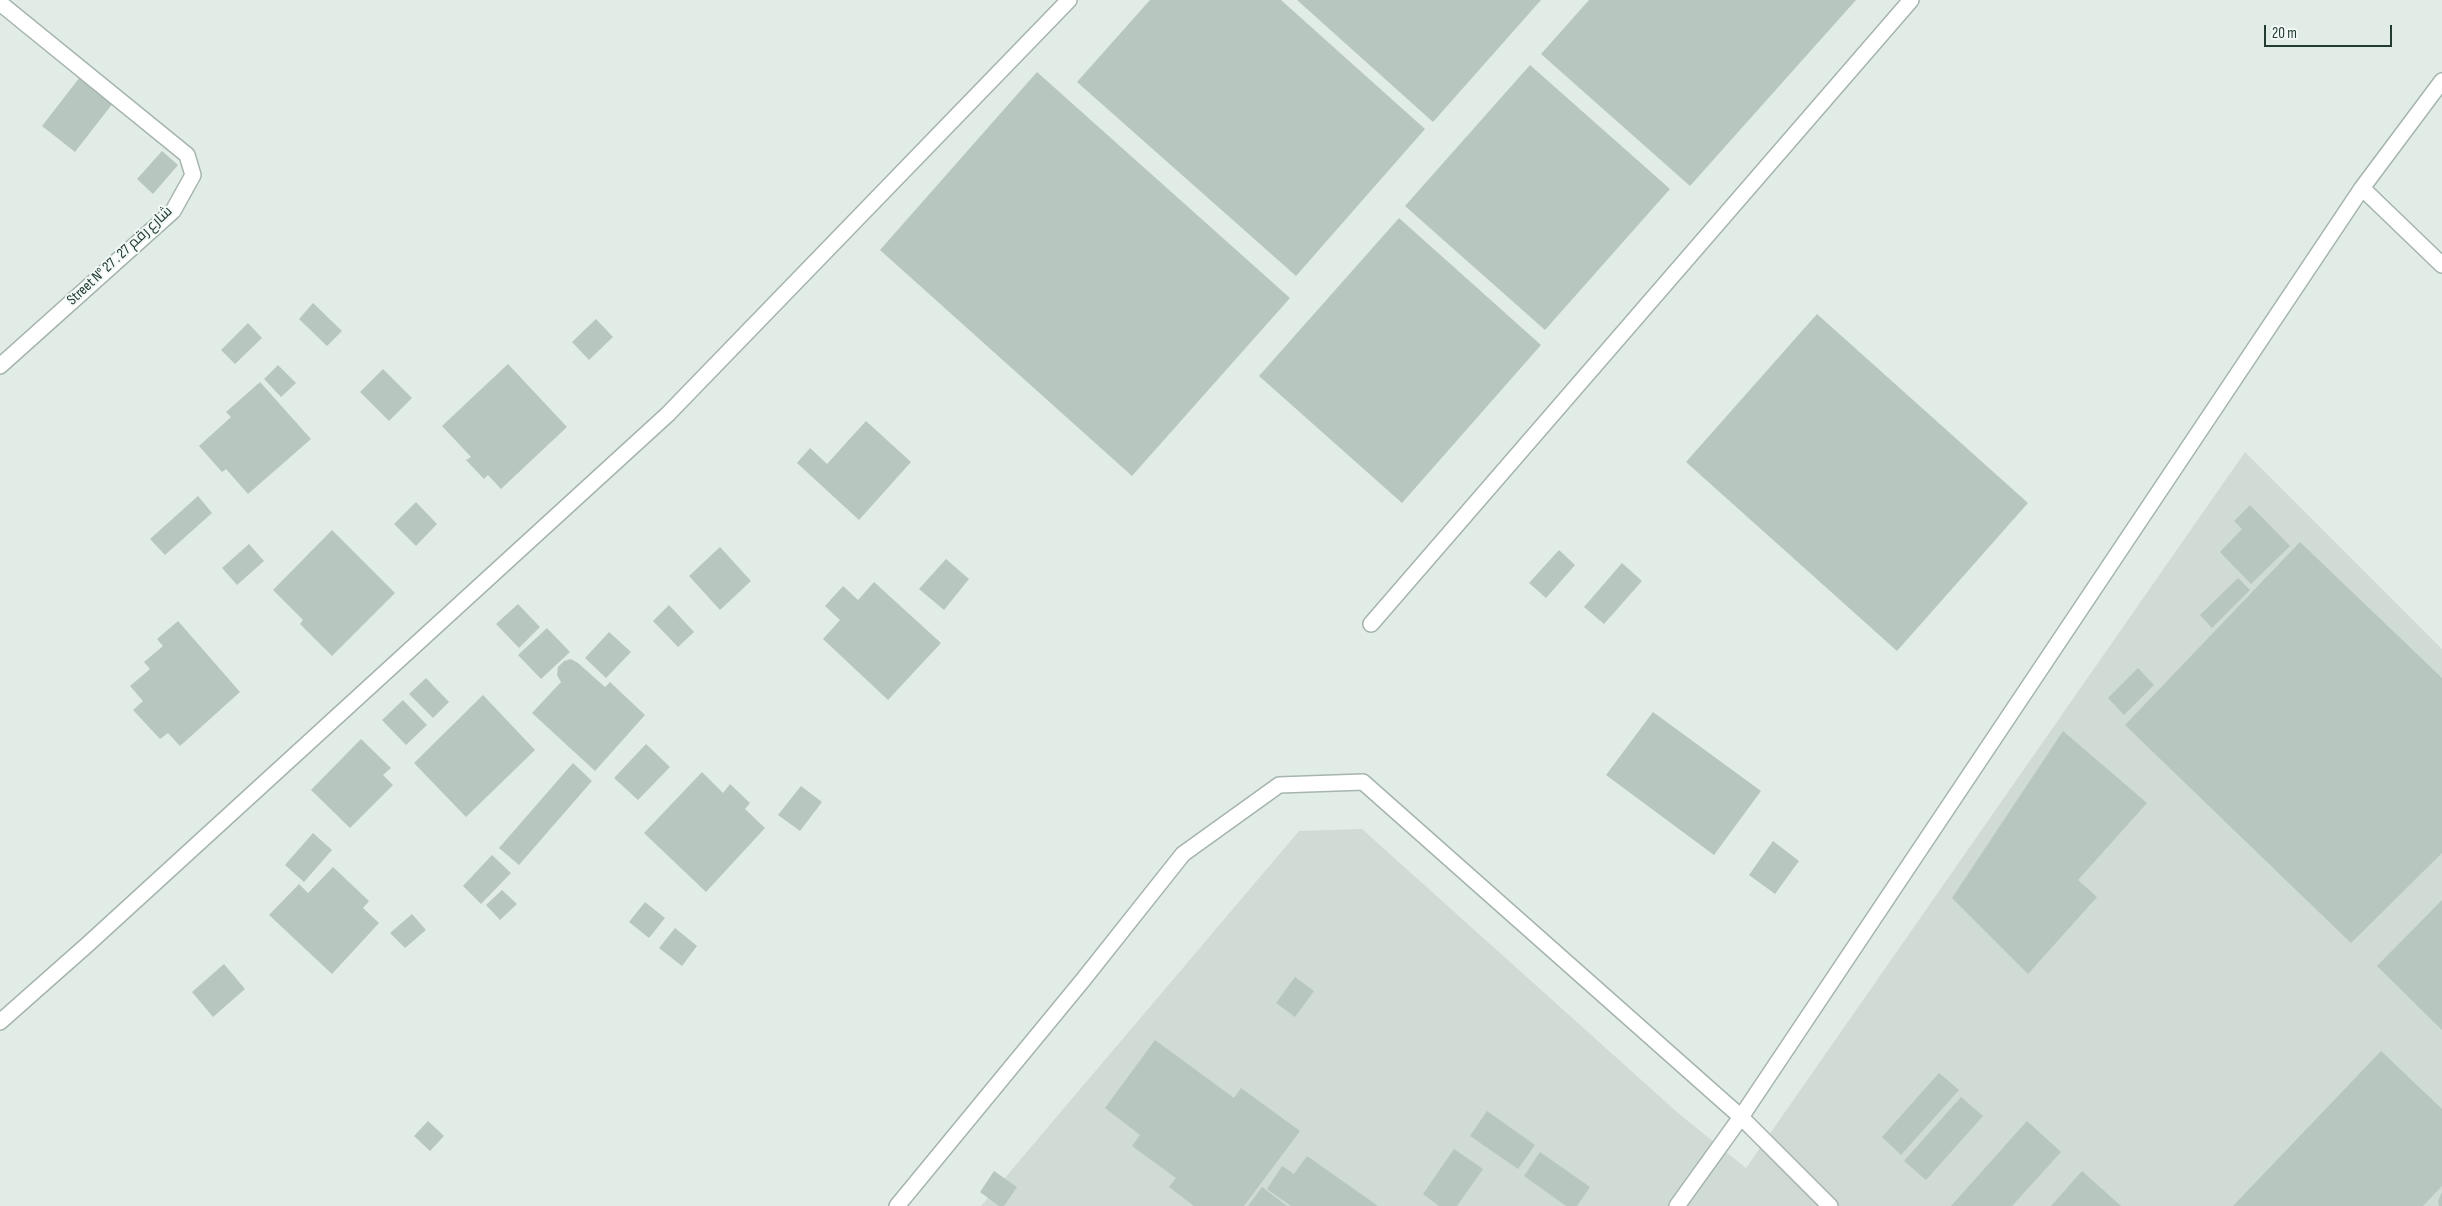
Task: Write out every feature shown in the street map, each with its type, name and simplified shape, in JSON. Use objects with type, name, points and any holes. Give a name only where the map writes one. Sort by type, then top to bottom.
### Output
[{"type":"street","points":[[0,1022],[88,945],[668,414],[1069,0]]},
{"type":"street","points":[[1371,624],[1911,0]]},
{"type":"street","name":"Street N° 27 . شارع رقم 27","points":[[0,3],[187,155],[194,175],[173,211],[0,366]]},
{"type":"street","points":[[1677,1206],[1741,1117],[2362,188],[2442,81]]},
{"type":"street","points":[[2362,188],[2442,265]]},
{"type":"street","points":[[897,1206],[1083,980],[1183,854],[1279,785],[1363,782],[1741,1117],[1830,1206]]},
{"type":"shaded area","points":[[2245,452],[2442,649],[2442,1206],[981,1206],[1299,831],[1362,829],[1678,1113],[1746,1168]]},
{"type":"building","points":[[1150,0],[1281,0],[1425,129],[1296,276],[1077,82]]},
{"type":"building","points":[[1297,0],[1541,0],[1433,122]]},
{"type":"building","points":[[1589,0],[1856,0],[1690,186],[1541,54]]},
{"type":"building","points":[[1530,65],[1670,189],[1545,330],[1405,206]]},
{"type":"building","points":[[1037,72],[1290,298],[1132,476],[880,250]]},
{"type":"building","points":[[80,77],[113,103],[75,152],[42,126]]},
{"type":"building","points":[[162,151],[178,165],[153,194],[137,179]]},
{"type":"building","points":[[1399,218],[1541,345],[1402,503],[1259,376]]},
{"type":"building","points":[[313,303],[342,331],[327,346],[299,319]]},
{"type":"building","points":[[1817,314],[2028,503],[1897,651],[1686,462]]},
{"type":"building","points":[[596,319],[613,337],[589,360],[572,342]]},
{"type":"building","points":[[248,323],[262,338],[235,364],[221,350]]},
{"type":"building","points":[[508,364],[567,427],[501,489],[488,475],[484,479],[466,460],[471,457],[442,426]]},
{"type":"building","points":[[278,365],[296,383],[281,397],[264,379]]},
{"type":"building","points":[[383,369],[412,398],[389,421],[360,392]]},
{"type":"building","points":[[260,382],[311,439],[248,494],[226,469],[222,472],[199,446],[231,417],[226,412]]},
{"type":"building","points":[[866,421],[911,462],[859,520],[797,463],[810,448],[827,464]]},
{"type":"building","points":[[198,496],[212,513],[165,555],[150,539]]},
{"type":"building","points":[[416,502],[437,524],[416,546],[394,524]]},
{"type":"building","points":[[2250,505],[2290,546],[2251,584],[2220,552],[2242,529],[2234,521]]},
{"type":"building","points":[[332,530],[395,593],[332,656],[300,624],[303,620],[273,590]]},
{"type":"building","points":[[2300,542],[2442,678],[2442,853],[2351,943],[2125,725]]},
{"type":"building","points":[[249,544],[264,561],[237,585],[222,568]]},
{"type":"building","points":[[720,547],[751,581],[720,610],[689,576]]},
{"type":"building","points":[[1559,550],[1575,565],[1546,598],[1529,583]]},
{"type":"building","points":[[946,559],[969,579],[944,610],[919,589]]},
{"type":"building","points":[[1622,563],[1642,581],[1604,624],[1584,607]]},
{"type":"building","points":[[2238,578],[2250,590],[2212,628],[2200,615]]},
{"type":"building","points":[[874,582],[941,643],[888,700],[823,639],[840,620],[825,606],[843,586],[858,600]]},
{"type":"building","points":[[518,604],[540,627],[519,648],[496,624]]},
{"type":"building","points":[[669,605],[694,632],[678,647],[653,621]]},
{"type":"building","points":[[178,621],[240,692],[180,746],[168,733],[160,739],[133,710],[143,701],[130,686],[150,669],[144,662],[163,646],[157,639]]},
{"type":"building","points":[[547,628],[570,652],[541,679],[518,655]]},
{"type":"building","points":[[609,632],[631,652],[606,678],[585,658]]},
{"type":"building","points":[[571,659],[605,687],[610,682],[645,715],[595,771],[532,713],[561,682],[557,675],[558,667],[564,661]]},
{"type":"building","points":[[2138,668],[2154,685],[2124,715],[2108,698]]},
{"type":"building","points":[[426,678],[449,702],[433,718],[409,694]]},
{"type":"building","points":[[483,695],[535,750],[466,817],[414,763]]},
{"type":"building","points":[[403,700],[427,725],[406,745],[382,720]]},
{"type":"building","points":[[1653,712],[1761,791],[1714,855],[1606,775]]},
{"type":"building","points":[[2063,731],[2147,803],[2078,880],[2097,897],[2028,974],[1952,898]]},
{"type":"building","points":[[361,739],[391,768],[383,775],[393,785],[350,828],[311,790]]},
{"type":"building","points":[[646,744],[670,767],[638,800],[614,778]]},
{"type":"building","points":[[573,763],[592,781],[519,865],[499,848]]},
{"type":"building","points":[[702,772],[723,793],[730,784],[750,803],[745,809],[765,828],[706,892],[644,833]]},
{"type":"building","points":[[801,786],[822,802],[800,831],[778,815]]},
{"type":"building","points":[[313,833],[332,850],[304,882],[285,865]]},
{"type":"building","points":[[1773,841],[1799,861],[1775,894],[1749,875]]},
{"type":"building","points":[[492,855],[511,873],[481,904],[463,886]]},
{"type":"building","points":[[333,867],[369,901],[363,908],[379,923],[332,974],[269,915],[299,884],[308,893]]},
{"type":"building","points":[[502,890],[517,904],[500,920],[486,905]]},
{"type":"building","points":[[2442,900],[2442,1030],[2377,966]]},
{"type":"building","points":[[645,902],[665,918],[649,938],[629,922]]},
{"type":"building","points":[[412,914],[426,930],[405,948],[390,933]]},
{"type":"building","points":[[675,928],[697,946],[682,966],[659,948]]},
{"type":"building","points":[[224,964],[245,989],[213,1017],[192,992]]},
{"type":"building","points":[[1295,977],[1314,991],[1295,1017],[1276,1003]]},
{"type":"building","points":[[1155,1040],[1234,1098],[1241,1088],[1300,1131],[1244,1206],[1194,1206],[1169,1187],[1176,1178],[1132,1146],[1140,1135],[1105,1108]]},
{"type":"building","points":[[2381,1051],[2442,1109],[2442,1186],[2423,1206],[2233,1206]]},
{"type":"building","points":[[1939,1073],[1959,1090],[1901,1155],[1882,1137]]},
{"type":"building","points":[[1961,1097],[1983,1116],[1926,1180],[1904,1161]]},
{"type":"building","points":[[1487,1111],[1535,1145],[1518,1169],[1470,1136]]},
{"type":"building","points":[[428,1121],[444,1136],[430,1151],[414,1136]]},
{"type":"building","points":[[2027,1121],[2061,1152],[2012,1206],[1951,1206]]},
{"type":"building","points":[[1454,1149],[1483,1169],[1457,1206],[1439,1206],[1423,1194]]},
{"type":"building","points":[[1540,1152],[1590,1187],[1577,1206],[1566,1206],[1524,1176]]},
{"type":"building","points":[[1307,1156],[1378,1206],[1291,1206],[1267,1189],[1282,1166],[1294,1174]]},
{"type":"building","points":[[994,1171],[1017,1187],[1004,1206],[999,1206],[980,1192]]},
{"type":"building","points":[[2082,1171],[2121,1206],[2051,1206]]},
{"type":"building","points":[[1262,1187],[1287,1206],[1248,1206]]},
{"type":"building","points":[[2442,1192],[2442,1206],[2439,1206],[2438,1201]]}]
